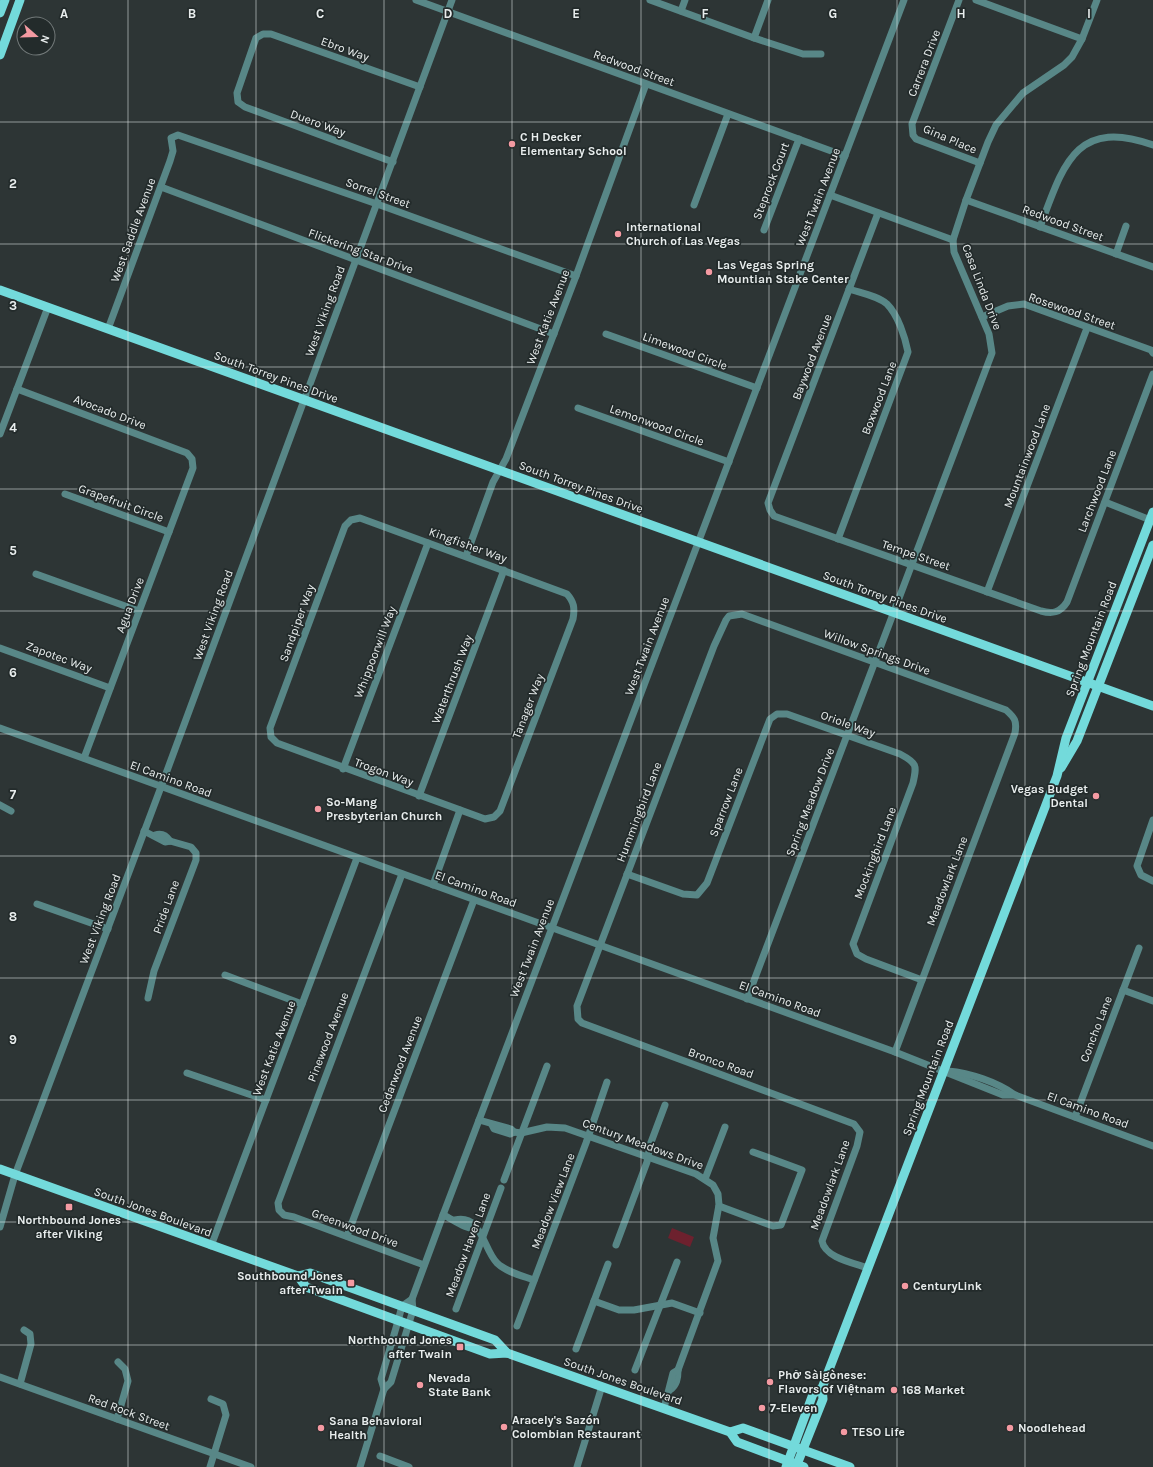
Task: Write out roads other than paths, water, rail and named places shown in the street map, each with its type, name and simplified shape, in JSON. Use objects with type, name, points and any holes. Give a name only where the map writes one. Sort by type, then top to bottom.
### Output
[{"type":"main road","points":[[0,13],[5,0]]},
{"type":"main road","points":[[0,55],[20,0]]},
{"type":"main road","name":"South Torrey Pines Drive","points":[[0,290],[1153,706]]},
{"type":"main road","name":"Spring Mountain Road","points":[[799,1466],[823,1399],[822,1388],[1057,776],[1066,738],[1152,517]]},
{"type":"main road","name":"Spring Mountain Road","points":[[1057,776],[1077,741],[1153,545]]},
{"type":"main road","name":"South Jones Boulevard","points":[[0,1169],[298,1276],[310,1273],[402,1306],[495,1340],[507,1353]]},
{"type":"main road","name":"South Jones Boulevard","points":[[298,1276],[306,1287],[490,1354],[507,1353],[664,1408],[730,1432],[738,1442],[787,1464],[799,1466]]},
{"type":"main road","name":"Spring Mountain Road","points":[[787,1464],[813,1394],[822,1388]]},
{"type":"main road","name":"South Jones Boulevard","points":[[730,1432],[743,1428],[850,1467]]},
{"type":"street","name":"Redwood Street","points":[[416,0],[845,156]]},
{"type":"street","name":"West Viking Road","points":[[0,1227],[15,1175],[305,400],[452,0]]},
{"type":"street","points":[[650,0],[754,38],[803,54],[821,54]]},
{"type":"street","points":[[681,11],[685,0]]},
{"type":"street","points":[[754,38],[768,0]]},
{"type":"street","name":"West Twain Avenue","points":[[360,1467],[384,1389],[391,1382],[413,1310],[412,1299],[424,1265],[904,0]]},
{"type":"street","name":"Carrera Drive","points":[[913,134],[912,124],[959,0]]},
{"type":"street","points":[[976,0],[1082,39]]},
{"type":"street","name":"Casa Linda Drive","points":[[894,612],[992,353],[989,334],[954,252],[953,240],[966,200],[996,125],[1023,93],[1064,65],[1072,57],[1082,39],[1097,0]]},
{"type":"street","name":"Ebro Way","points":[[238,102],[237,93],[251,52],[256,38],[262,34],[271,34],[420,87]]},
{"type":"street","name":"West Katie Avenue","points":[[466,556],[493,482],[506,459],[554,334],[646,84]]},
{"type":"street","name":"Duero Way","points":[[238,102],[245,107],[392,162]]},
{"type":"street","points":[[694,205],[728,114]]},
{"type":"street","name":"Gina Place","points":[[913,134],[916,139],[980,164]]},
{"type":"street","name":"Sorrel Street","points":[[171,138],[178,135],[186,137],[576,276]]},
{"type":"street","points":[[1040,227],[1059,175],[1070,158],[1084,145],[1094,140],[1113,136],[1123,136],[1153,145]]},
{"type":"street","name":"West Saddle Avenue","points":[[108,329],[173,151],[171,138]]},
{"type":"street","name":"Steprock Court","points":[[764,230],[799,139]]},
{"type":"street","name":"Flickering Star Drive","points":[[161,187],[554,334]]},
{"type":"street","points":[[830,195],[953,240]]},
{"type":"street","name":"Redwood Street","points":[[966,200],[1153,267]]},
{"type":"street","name":"Baywood Avenue","points":[[770,510],[768,503],[878,213]]},
{"type":"street","points":[[1116,254],[1126,226]]},
{"type":"street","name":"Boxwood Lane","points":[[838,539],[908,352],[906,340],[893,313],[886,304],[850,289]]},
{"type":"street","name":"Rosewood Street","points":[[982,317],[1008,306],[1024,304],[1151,350],[1153,353]]},
{"type":"street","points":[[0,434],[48,307]]},
{"type":"street","name":"Mountainwood Lane","points":[[987,592],[1087,328]]},
{"type":"street","name":"Limewood Circle","points":[[606,334],[757,388]]},
{"type":"street","name":"Larchwood Lane","points":[[1057,612],[1063,608],[1067,602],[1153,374]]},
{"type":"street","name":"Avocado Drive","points":[[17,389],[187,453],[192,459]]},
{"type":"street","name":"Lemonwood Circle","points":[[578,408],[729,462]]},
{"type":"street","name":"Agua Drive","points":[[84,758],[193,468],[192,459]]},
{"type":"street","name":"Grapefruit Circle","points":[[65,494],[169,532]]},
{"type":"street","points":[[1105,502],[1152,517]]},
{"type":"street","name":"Tempe Street","points":[[770,510],[774,516],[1040,611],[1050,613],[1057,612]]},
{"type":"street","name":"Kingfisher Way","points":[[351,520],[360,518],[466,556],[567,594],[573,600]]},
{"type":"street","name":"Sandpiper Way","points":[[271,737],[270,728],[275,714],[345,526],[351,520]]},
{"type":"street","name":"Whippoorwill Way","points":[[343,769],[428,543]]},
{"type":"street","name":"Waterthrush Way","points":[[419,796],[504,570]]},
{"type":"street","points":[[36,574],[139,611]]},
{"type":"street","name":"Tanager Way","points":[[494,817],[500,810],[573,619],[573,600]]},
{"type":"street","name":"Spring Meadow Drive","points":[[747,999],[894,612]]},
{"type":"street","name":"Willow Springs Drive","points":[[729,616],[742,614],[1006,710],[1015,718]]},
{"type":"street","name":"Hummingbird Lane","points":[[578,1019],[577,1006],[714,646],[729,616]]},
{"type":"street","name":"Zapotec Way","points":[[0,648],[110,688]]},
{"type":"street","name":"Oriole Way","points":[[772,716],[777,714],[787,714],[900,754],[914,764]]},
{"type":"street","name":"Sparrow Lane","points":[[627,874],[683,894],[697,895],[707,883],[772,716]]},
{"type":"street","name":"Meadowlark Lane","points":[[895,1052],[1015,733],[1017,724],[1015,718]]},
{"type":"street","name":"El Camino Road","points":[[0,728],[551,929],[944,1070],[961,1072],[1005,1088],[1015,1095],[1153,1146]]},
{"type":"street","name":"Trogon Way","points":[[271,737],[277,744],[343,769],[485,819],[494,817]]},
{"type":"street","name":"Mockingbird Lane","points":[[914,764],[916,769],[913,783],[853,944],[854,950],[857,954],[866,959],[922,980]]},
{"type":"street","points":[[0,805],[11,811]]},
{"type":"street","points":[[432,885],[460,810]]},
{"type":"street","points":[[1153,820],[1139,856],[1137,870],[1141,875],[1153,881]]},
{"type":"street","name":"Pride Lane","points":[[144,831],[154,835],[158,840],[165,842],[170,841],[191,847],[196,853],[196,860],[154,971],[148,998]]},
{"type":"street","name":"West Katie Avenue","points":[[211,1246],[357,858]]},
{"type":"street","name":"Pinewood Avenue","points":[[279,1210],[279,1195],[402,874]]},
{"type":"street","name":"Cedarwood Avenue","points":[[347,1236],[474,900]]},
{"type":"street","points":[[38,904],[108,929]]},
{"type":"street","name":"Concho Lane","points":[[1075,1117],[1139,948]]},
{"type":"street","points":[[225,976],[302,1004]]},
{"type":"street","points":[[1122,990],[1153,1000]]},
{"type":"street","name":"Bronco Road","points":[[578,1019],[582,1023],[842,1118],[858,1128]]},
{"type":"street","points":[[504,1180],[518,1133],[547,1066]]},
{"type":"street","points":[[187,1073],[266,1100]]},
{"type":"street","name":"Meadow View Lane","points":[[517,1326],[607,1082]]},
{"type":"street","points":[[616,1245],[665,1105]]},
{"type":"street","name":"Century Meadows Drive","points":[[479,1120],[492,1125],[494,1129],[510,1134],[547,1127],[565,1128],[648,1156],[705,1179],[716,1189],[719,1206],[714,1238],[718,1261],[678,1370],[673,1373],[668,1386],[670,1390],[664,1408]]},
{"type":"street","points":[[705,1179],[725,1127]]},
{"type":"street","name":"Meadowlark Lane","points":[[858,1128],[860,1132],[857,1146],[822,1241],[825,1250],[837,1257],[868,1268]]},
{"type":"street","points":[[719,1206],[773,1226],[781,1225],[802,1170],[753,1152]]},
{"type":"street","name":"Meadow Haven Lane","points":[[456,1309],[501,1188]]},
{"type":"street","name":"Greenwood Drive","points":[[279,1210],[284,1216],[294,1217],[424,1265]]},
{"type":"street","points":[[443,1215],[472,1229],[476,1228],[483,1236],[497,1263],[534,1280]]},
{"type":"street","points":[[635,1370],[677,1262]]},
{"type":"street","points":[[576,1349],[608,1264]]},
{"type":"street","points":[[402,1306],[412,1299]]},
{"type":"street","points":[[594,1301],[619,1310],[634,1310],[672,1303],[700,1313]]},
{"type":"street","name":"West Twain Avenue","points":[[384,1389],[380,1379],[402,1306]]},
{"type":"street","points":[[20,1384],[32,1344],[30,1334],[24,1330]]},
{"type":"street","points":[[117,1419],[128,1381],[125,1369],[118,1362]]},
{"type":"street","name":"Red Rock Street","points":[[0,1377],[251,1467]]},
{"type":"street","points":[[577,1467],[602,1386]]},
{"type":"street","points":[[210,1467],[226,1414],[223,1404],[211,1399]]},
{"type":"street","points":[[380,1456],[409,1467]]},
{"type":"place","name":"C H Decker Elementary School","points":[[512,144]]},
{"type":"place","name":"International Church of Las Vegas","points":[[618,234]]},
{"type":"place","name":"Las Vegas Spring Mountian Stake Center","points":[[709,272]]},
{"type":"place","name":"Vegas Budget Dental","points":[[1096,796]]},
{"type":"place","name":"So-Mang Presbyterian Church","points":[[318,809]]},
{"type":"place","name":"Northbound Jones after Viking","points":[[69,1207]]},
{"type":"place","name":"Southbound Jones after Twain","points":[[351,1283]]},
{"type":"place","name":"CenturyLink","points":[[905,1286]]},
{"type":"place","name":"Northbound Jones after Twain","points":[[460,1347]]},
{"type":"place","name":"Phở Sàigònese: Flavors of Việtnam","points":[[770,1382]]},
{"type":"place","name":"Nevada State Bank","points":[[420,1385]]},
{"type":"place","name":"168 Market","points":[[894,1390]]},
{"type":"place","name":"7-Eleven","points":[[762,1408]]},
{"type":"place","name":"Aracely's Sazón Colombian Restaurant","points":[[504,1427]]},
{"type":"place","name":"Sana Behavioral Health","points":[[321,1428]]},
{"type":"place","name":"Noodlehead","points":[[1010,1428]]},
{"type":"place","name":"TESO Life","points":[[844,1432]]}]
